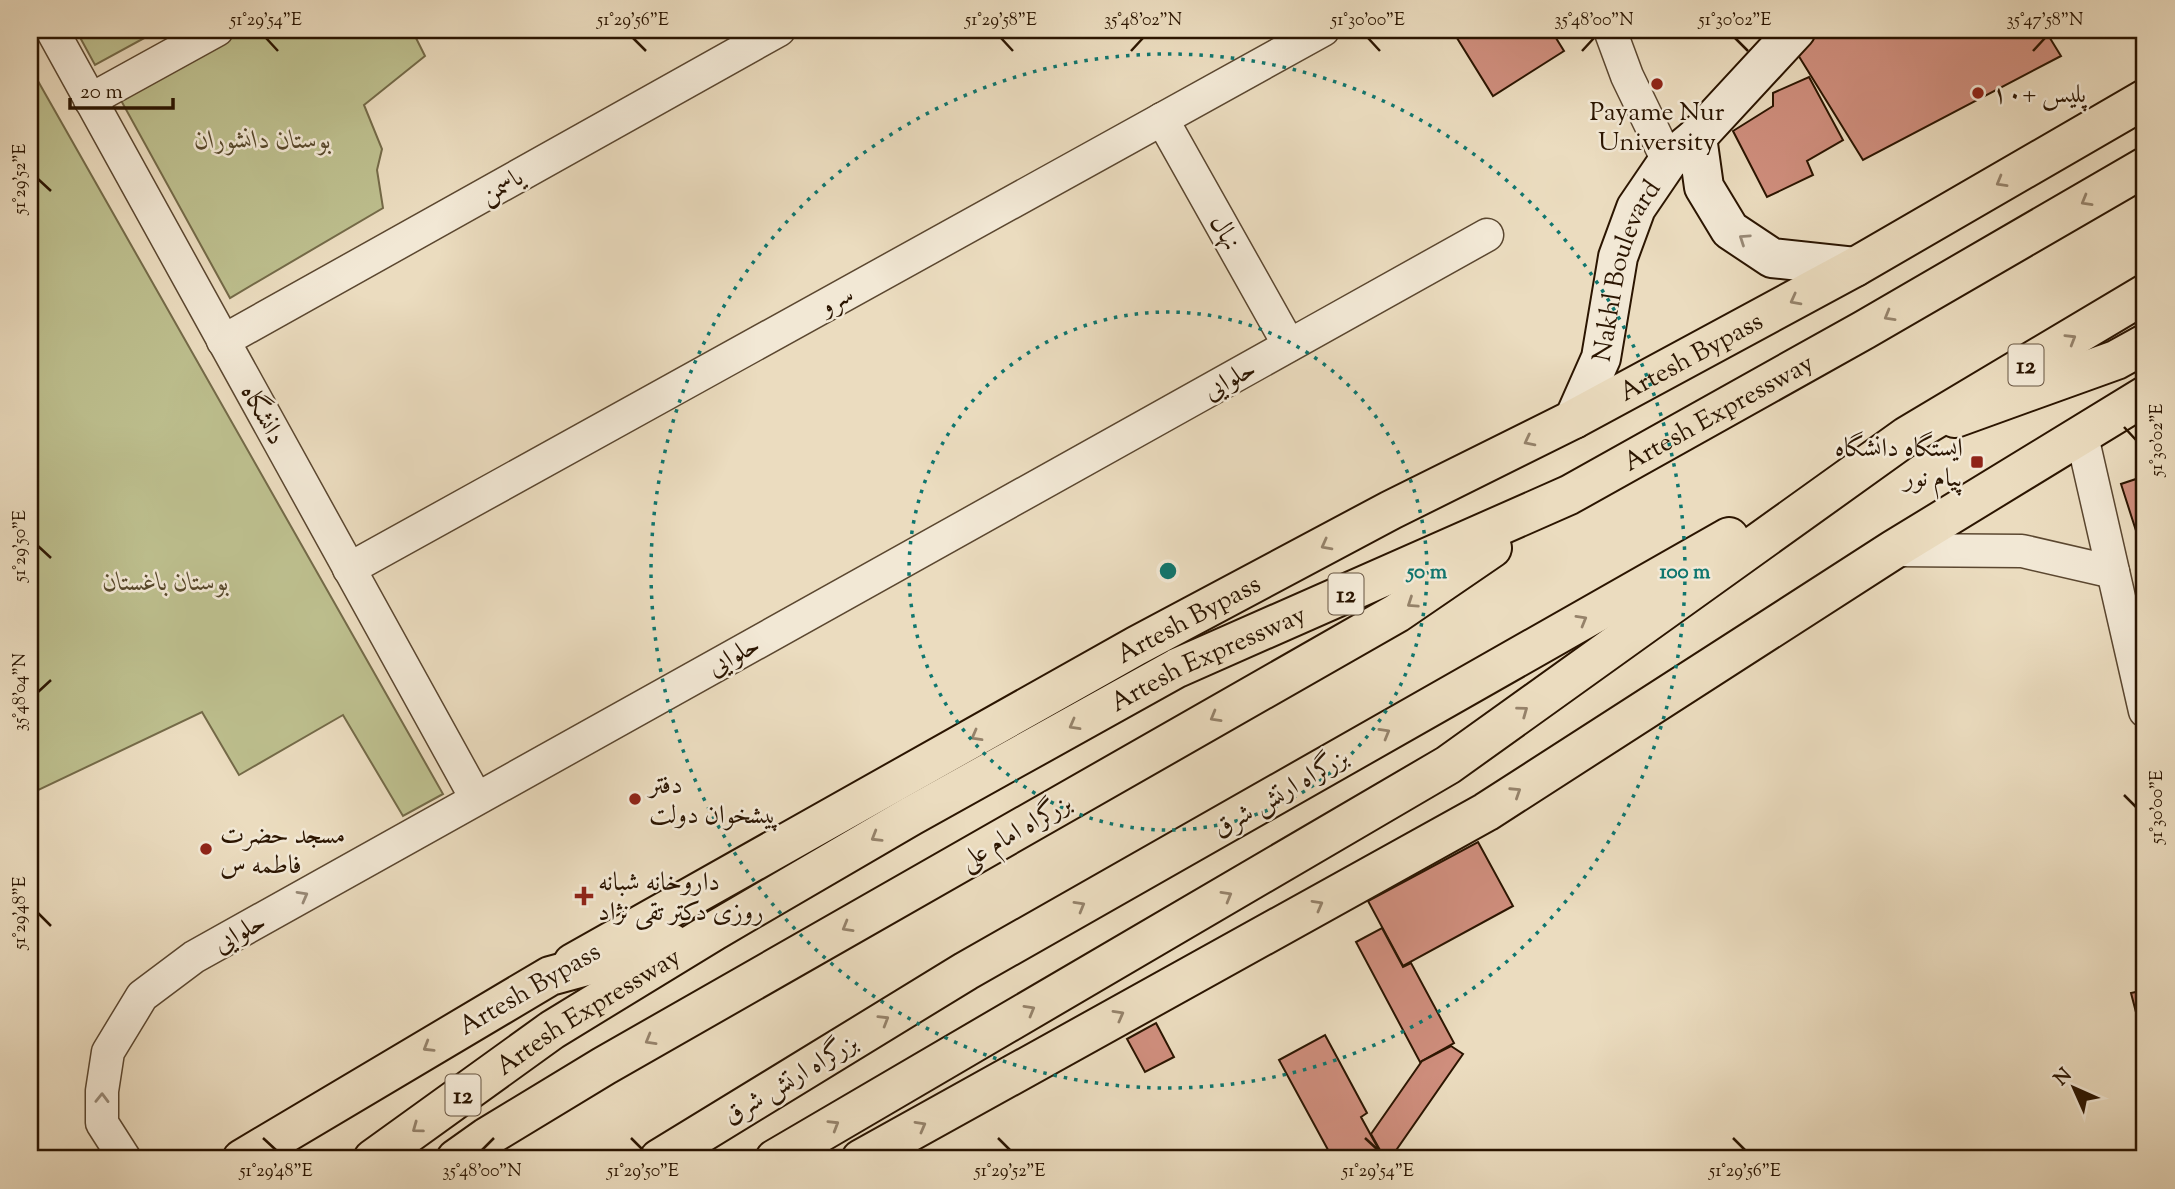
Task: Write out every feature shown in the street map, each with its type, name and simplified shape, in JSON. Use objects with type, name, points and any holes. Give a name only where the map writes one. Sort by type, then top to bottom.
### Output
[{"type":"main road","name":"Nakhl Boulevard","points":[[1574,419],[1601,358],[1618,257],[1636,208],[1668,161],[1697,136],[1796,30]]},
{"type":"main road","name":"Artesh Bypass","points":[[242,1159],[550,976],[1085,674],[1391,510],[1574,419],[1855,267],[2145,99]]},
{"type":"main road","name":"Nakhl Boulevard","points":[[1697,136],[1704,187],[1730,229],[1772,258],[1855,267]]},
{"type":"main road","name":"Artesh Expressway","points":[[373,1159],[552,1030],[714,931],[959,790],[1177,668],[1569,495],[1864,330],[2145,167]]},
{"type":"main road","name":"12","points":[[775,1159],[1448,765],[1907,436],[2145,294]]},
{"type":"main road","points":[[1907,436],[2116,360],[2145,344]]},
{"type":"main road","points":[[861,1159],[1486,812],[1894,550],[2145,396]]},
{"type":"main road","name":"بزرگراه ارتش شرق","points":[[659,1159],[966,971],[1907,436]]},
{"type":"main road","name":"بزرگراه امام علی","points":[[456,1159],[604,1066],[1397,613],[1569,495]]},
{"type":"main road","points":[[959,790],[1085,674]]},
{"type":"main road","points":[[550,976],[714,931]]},
{"type":"street","name":"دانشگاه","points":[[52,30],[476,798]]},
{"type":"street","points":[[90,100],[217,30]]},
{"type":"street","name":"یاسمن","points":[[223,341],[779,30]]},
{"type":"street","name":"سرو","points":[[349,569],[1323,30]]},
{"type":"street","points":[[1610,30],[1628,76],[1668,161]]},
{"type":"street","name":"نهال","points":[[1162,119],[1289,345]]},
{"type":"street","name":"حلوایی","points":[[125,1159],[102,1123],[102,1091],[108,1052],[142,996],[194,957],[1487,234]]},
{"type":"street","points":[[2082,436],[2145,711]]},
{"type":"street","points":[[1894,550],[2022,551],[2113,572]]},
{"type":"green space","points":[[76,30],[159,30],[95,65]]},
{"type":"green space","name":"بوستان دانشوران","points":[[241,30],[412,30],[425,56],[364,105],[382,149],[377,170],[383,208],[230,298],[118,95]]},
{"type":"green space","name":"بوستان باغستان","points":[[30,67],[443,794],[403,816],[343,715],[239,775],[202,712],[30,794]]},
{"type":"building","points":[[1452,30],[1551,30],[1564,51],[1493,96]]},
{"type":"building","points":[[1821,30],[2045,30],[2061,56],[1863,160],[1795,50]]},
{"type":"building","points":[[1809,77],[1843,140],[1807,161],[1813,175],[1767,197],[1733,131],[1773,106],[1773,93]]},
{"type":"building","points":[[2145,476],[2145,534],[2138,537],[2121,484]]},
{"type":"building","points":[[1478,842],[1513,906],[1403,966],[1368,901]]},
{"type":"building","points":[[1382,928],[1403,967],[1411,963],[1454,1043],[1420,1062],[1356,942]]},
{"type":"building","points":[[2145,990],[2145,1047],[2131,993]]},
{"type":"building","points":[[1156,1023],[1174,1057],[1145,1072],[1127,1039]]},
{"type":"building","points":[[1325,1035],[1367,1113],[1361,1117],[1384,1159],[1333,1159],[1279,1060]]},
{"type":"building","points":[[1451,1046],[1463,1054],[1390,1159],[1385,1159],[1371,1134],[1422,1061]]},
{"type":"place","name":"Payame Nur University","points":[[1657,84]]},
{"type":"place","name":"پلیس +۱۰","points":[[1978,93]]},
{"type":"place","name":"ایستگاه دانشگاه پیام نور","points":[[1977,462]]},
{"type":"place","name":"دفتر پیشخوان دولت","points":[[635,799]]},
{"type":"place","name":"مسجد حضرت فاطمه س","points":[[206,849]]},
{"type":"place","name":"داروخانه شبانه روزی دکتر تقی نژاد","points":[[584,896]]}]
